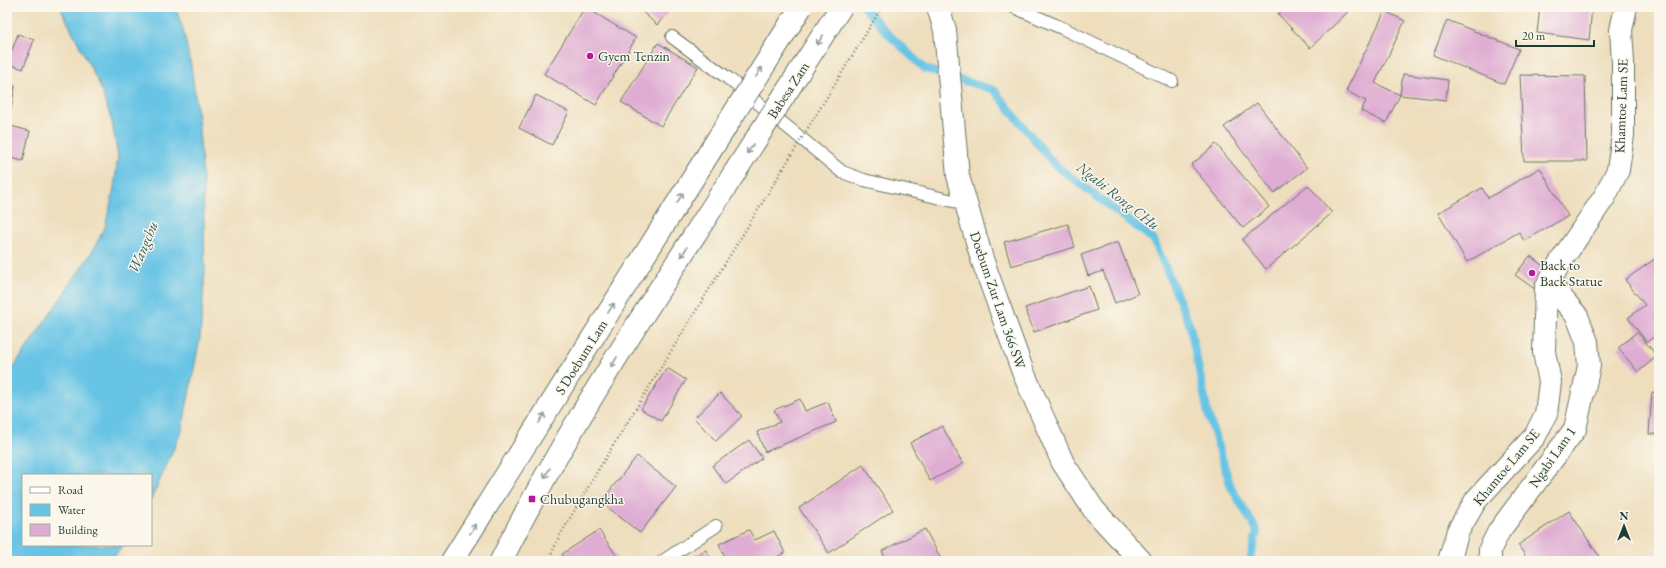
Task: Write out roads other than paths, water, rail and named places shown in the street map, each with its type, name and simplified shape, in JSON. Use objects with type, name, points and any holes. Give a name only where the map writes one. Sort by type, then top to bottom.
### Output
[{"type":"main road","name":"S Doebum Lam","points":[[452,561],[801,7]]},
{"type":"main road","name":"Babesa Zam","points":[[501,561],[532,499],[617,356],[841,7]]},
{"type":"main road","name":"Doebum Zur Lam 366 SW","points":[[938,7],[945,30],[958,176],[982,259],[1023,372],[1063,463],[1094,510],[1141,561]]},
{"type":"main road","name":"Khamtoe Lam SE","points":[[1449,561],[1458,531],[1476,500],[1535,436],[1546,414],[1550,382],[1544,352],[1546,288],[1559,264],[1605,196],[1618,170],[1623,135],[1623,63],[1621,30],[1626,7]]},
{"type":"main road","name":"Ngabi Lam 1","points":[[1490,561],[1490,549],[1499,531],[1575,429],[1589,366],[1587,342],[1576,316],[1549,283]]},
{"type":"lane","points":[[1014,7],[1172,81]]},
{"type":"lane","points":[[672,37],[730,79],[842,172],[864,180],[966,204]]},
{"type":"lane","points":[[663,561],[716,526]]},
{"type":"water","name":"Wangchu","points":[[60,7],[175,7],[183,29],[191,66],[198,117],[203,180],[205,272],[200,338],[182,430],[152,498],[152,474],[22,474],[22,546],[122,546],[111,561],[7,561],[7,377],[92,252],[105,227],[113,194],[118,157],[112,122],[99,84]]},
{"type":"waterway","name":"Ngabi Rong CHu","points":[[864,7],[885,31],[925,69],[994,90],[1054,164],[1154,240],[1190,326],[1208,414],[1231,487],[1257,531],[1250,561]]},
{"type":"place","name":"Gyem Tenzin","points":[[590,56]]},
{"type":"place","name":"Back to Back Statue","points":[[1532,273]]},
{"type":"place","name":"Chubugangkha","points":[[532,499]]}]
